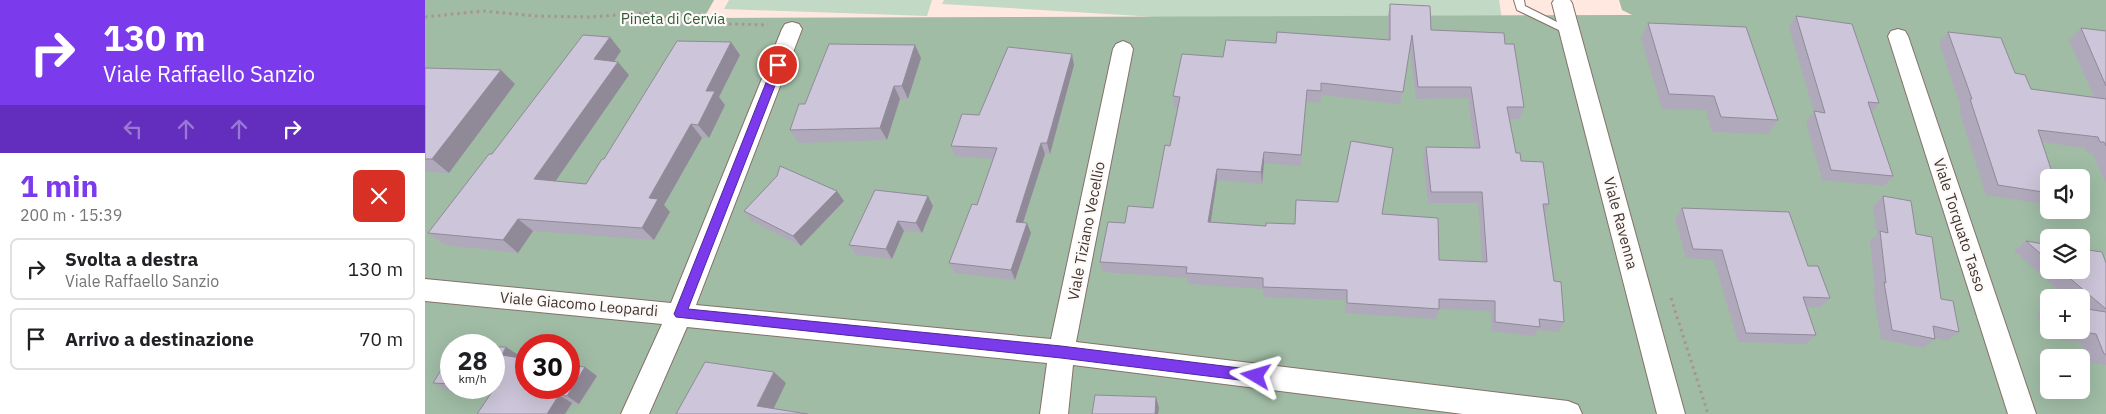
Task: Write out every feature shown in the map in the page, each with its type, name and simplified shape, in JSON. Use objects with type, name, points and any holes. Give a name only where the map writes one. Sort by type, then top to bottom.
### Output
[{"type":"street","name":"Viale Ravenna","points":[[1562,1],[1671,414]]},
{"type":"street","points":[[635,414],[680,314],[792,29]]},
{"type":"street","name":"Viale Torquato Tasso","points":[[1898,36],[2022,414]]},
{"type":"street","name":"Viale Tiziano Vecellio","points":[[1054,414],[1061,352],[1123,49]]},
{"type":"street","name":"Viale Giacomo Leopardi","points":[[425,290],[1061,352],[1568,414]]},
{"type":"lane","points":[[1519,0],[1520,8],[1570,32]]},
{"type":"path","points":[[425,17],[483,11],[536,16],[591,17],[647,13],[696,23],[763,24],[792,29]]},
{"type":"green space","name":"Pineta di Cervia","points":[[425,0],[714,0],[704,18],[1632,15],[1622,10],[1619,0],[2106,0],[2106,414],[425,414]]},
{"type":"green space","points":[[729,0],[932,0],[927,16],[724,9]]},
{"type":"green space","points":[[944,0],[1499,0],[1505,38],[942,4]]},
{"type":"building","points":[[1390,4],[1430,6],[1431,30],[1504,33],[1505,44],[1514,44],[1524,107],[1507,107],[1516,153],[1520,153],[1521,161],[1543,162],[1549,204],[1543,204],[1554,281],[1561,282],[1564,322],[1539,319],[1540,327],[1495,322],[1495,301],[1439,299],[1439,309],[1347,303],[1347,290],[1263,287],[1263,278],[1186,273],[1187,267],[1100,262],[1108,222],[1125,223],[1128,206],[1153,208],[1165,145],[1170,146],[1180,97],[1173,96],[1182,54],[1223,57],[1226,40],[1276,43],[1277,32],[1390,40]],"holes":[[[1412,35],[1418,87],[1471,87],[1480,148],[1426,147],[1431,192],[1482,192],[1487,262],[1439,260],[1438,218],[1382,214],[1393,148],[1351,141],[1338,202],[1296,200],[1295,224],[1266,223],[1266,226],[1208,222],[1217,169],[1261,172],[1264,152],[1301,155],[1307,90],[1321,91],[1321,83],[1403,92]]]},
{"type":"building","points":[[1796,16],[1852,24],[1879,103],[1868,102],[1893,176],[1831,170],[1814,111],[1825,113]]},
{"type":"building","points":[[1648,23],[1746,27],[1778,120],[1721,117],[1714,96],[1669,94]]},
{"type":"building","points":[[2081,28],[2106,31],[2106,86]]},
{"type":"building","points":[[1948,32],[2001,38],[2015,73],[2025,75],[2031,89],[2106,99],[2106,146],[2104,142],[2100,142],[2098,137],[2038,130],[2051,169],[2040,169],[2040,192],[1998,185],[1970,99],[1972,99]]},
{"type":"building","points":[[583,35],[610,37],[594,59],[618,62],[534,179],[586,184],[602,159],[604,159],[677,41],[731,42],[706,91],[715,91],[698,125],[691,124],[649,198],[658,199],[642,228],[518,219],[503,240],[428,233],[489,154],[492,154]]},
{"type":"building","points":[[829,44],[915,45],[902,86],[894,86],[880,128],[790,130],[799,104],[805,104]]},
{"type":"building","points":[[1008,47],[1072,54],[1047,143],[1041,143],[1016,222],[1027,223],[1011,270],[949,263],[972,204],[977,205],[997,148],[951,146],[962,114],[979,115]]},
{"type":"building","points":[[425,68],[501,70],[432,159],[425,159]]},
{"type":"building","points":[[780,166],[837,191],[793,236],[744,211],[777,176]]},
{"type":"building","points":[[875,190],[928,196],[916,223],[898,221],[886,249],[849,245]]},
{"type":"building","points":[[1883,196],[1911,201],[1916,234],[1932,237],[1941,299],[1953,301],[1959,332],[1933,326],[1935,339],[1892,330],[1884,282],[1886,283],[1880,231],[1888,233]]},
{"type":"building","points":[[1682,208],[1789,212],[1808,266],[1818,266],[1830,298],[1803,297],[1816,335],[1746,333],[1722,250],[1693,249]]},
{"type":"building","points":[[2026,241],[2040,243],[2040,253]]},
{"type":"building","points":[[2090,250],[2102,252],[2106,263],[2106,309],[2090,295],[2090,289],[2082,289],[2071,279],[2090,279]]},
{"type":"building","points":[[2090,309],[2106,312],[2106,354],[2104,354],[2096,334],[2090,333]]},
{"type":"building","points":[[505,356],[515,357],[515,399],[556,399],[547,414],[477,414],[487,399],[505,399]]},
{"type":"building","points":[[705,362],[774,372],[757,406],[808,414],[676,414]]},
{"type":"building","points":[[580,366],[585,367],[580,375]]},
{"type":"building","points":[[440,372],[440,383],[433,383]]},
{"type":"building","points":[[1095,395],[1156,397],[1155,414],[1092,414]]},
{"type":"route","points":[[778,65],[680,314],[1061,352],[1256,376]]}]
